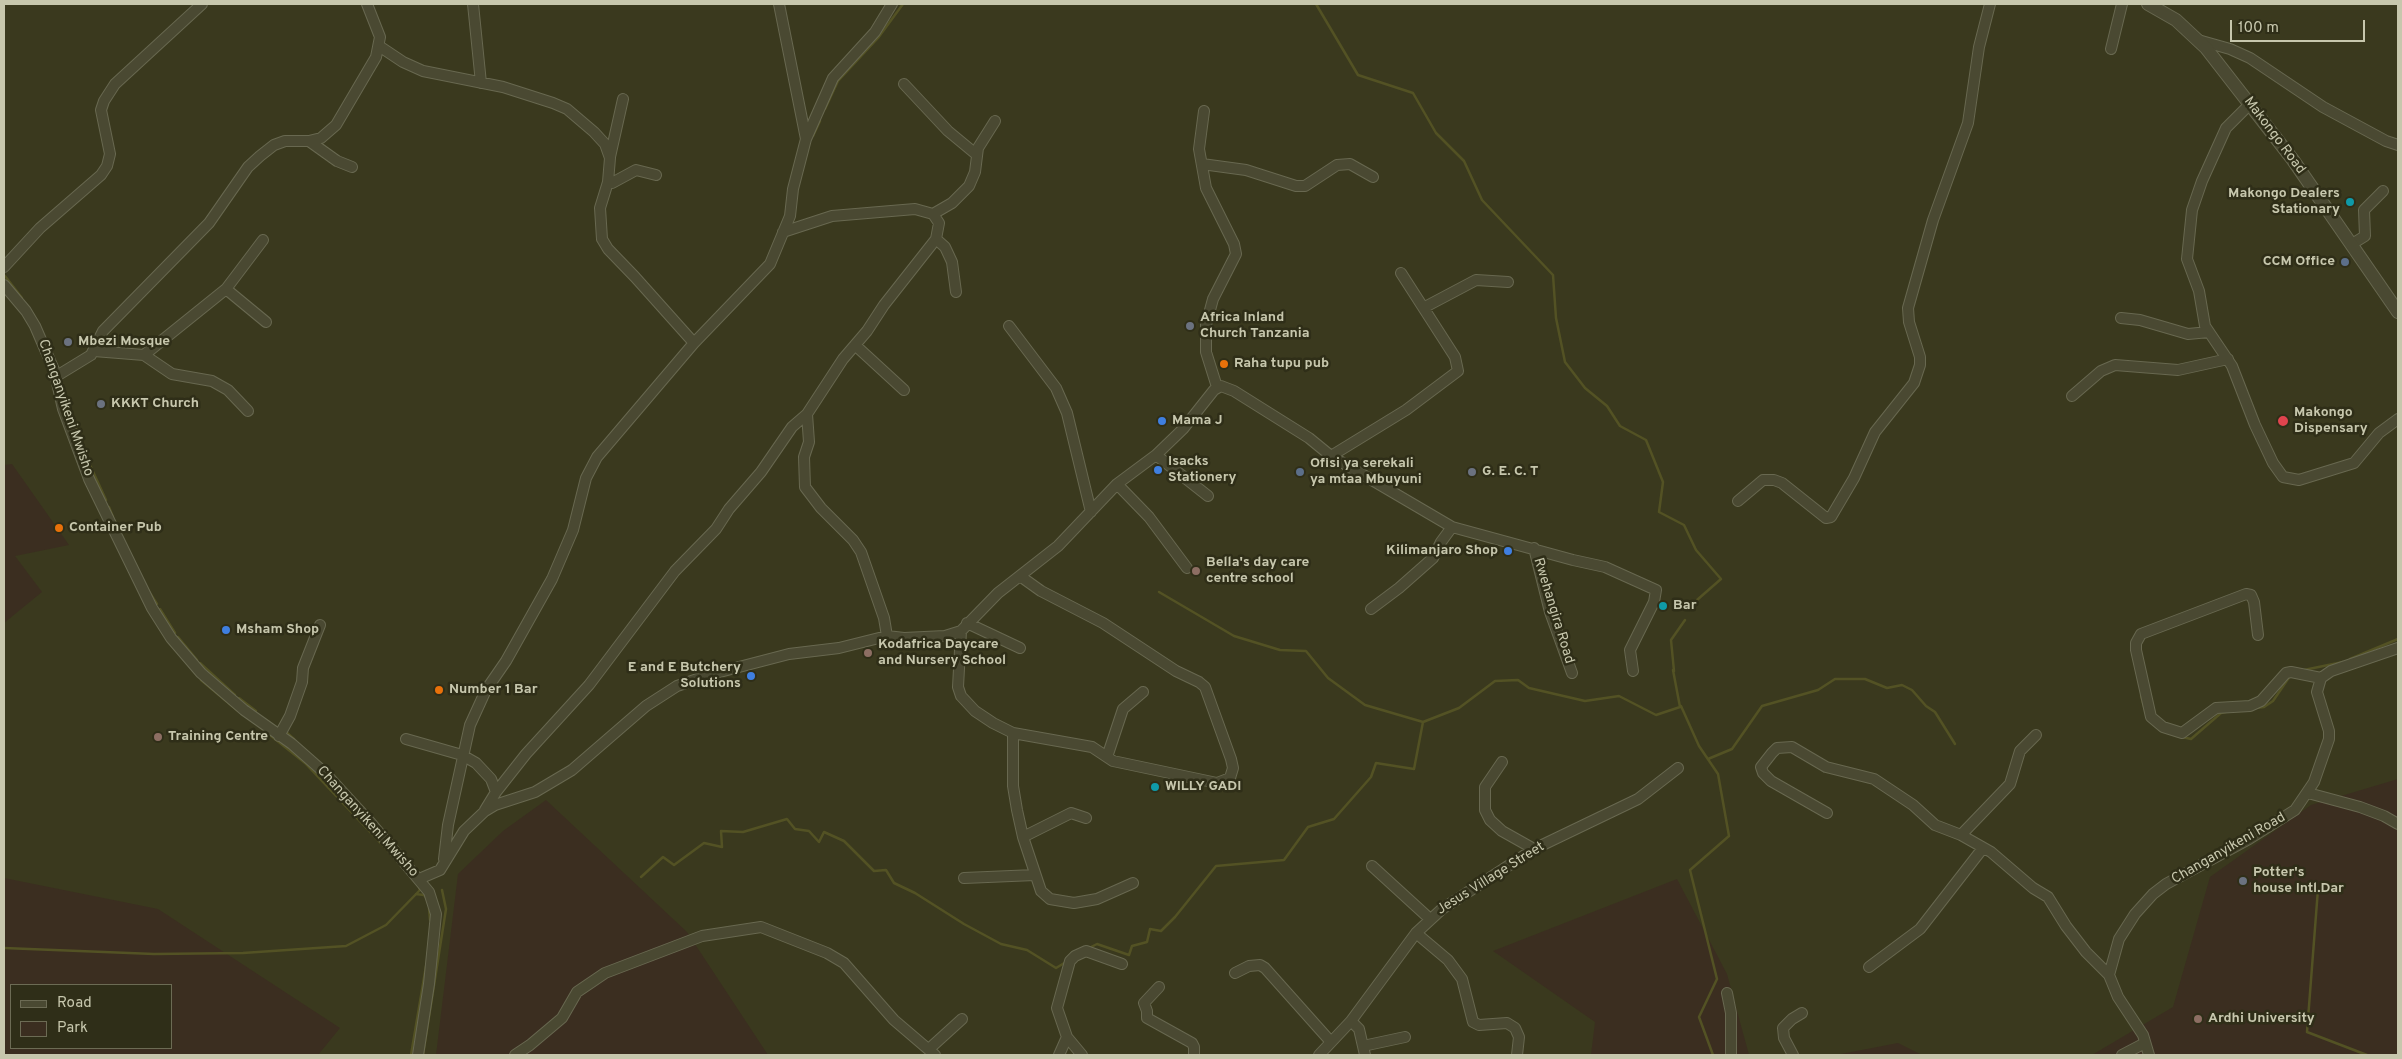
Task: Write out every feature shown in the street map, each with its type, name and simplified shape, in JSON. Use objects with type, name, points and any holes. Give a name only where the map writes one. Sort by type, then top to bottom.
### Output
[{"type":"street","points":[[4,267],[40,228],[101,175],[107,166],[110,154],[101,110],[104,101],[115,84],[202,4]]},
{"type":"street","points":[[473,4],[481,83]]},
{"type":"street","points":[[778,4],[806,139]]},
{"type":"street","points":[[443,865],[448,825],[470,725],[486,690],[506,661],[552,579],[573,530],[586,478],[597,456],[694,343],[770,264],[790,216],[793,189],[806,139],[833,78],[875,32],[892,4]]},
{"type":"street","points":[[1738,501],[1763,480],[1774,480],[1782,483],[1826,518],[1830,517],[1854,478],[1875,432],[1914,383],[1920,365],[1920,357],[1909,322],[1908,308],[1933,220],[1968,123],[1979,46],[1990,4]]},
{"type":"street","points":[[2111,48],[2122,4]]},
{"type":"street","name":"Makongo Road","points":[[2148,4],[2162,7],[2198,40],[2250,104],[2293,160],[2398,312]]},
{"type":"street","points":[[55,377],[91,356],[103,331],[209,223],[248,167],[260,156],[274,145],[285,141],[309,141],[321,138],[336,124],[376,57],[379,46],[377,26],[369,5]]},
{"type":"street","points":[[2198,40],[2230,49],[2250,58],[2323,107],[2386,141],[2398,145]]},
{"type":"street","points":[[379,46],[403,62],[423,71],[524,93],[567,109],[594,132],[604,144],[610,158]]},
{"type":"street","points":[[904,84],[948,131],[977,156]]},
{"type":"street","points":[[623,99],[610,158],[608,182],[600,208],[602,239],[608,250],[694,343]]},
{"type":"street","points":[[2250,104],[2226,128],[2202,181],[2192,210],[2187,259],[2199,291],[2203,321],[2228,359],[2273,463],[2283,477],[2299,480],[2354,463],[2380,433],[2398,419]]},
{"type":"street","points":[[1204,111],[1200,140],[1206,188],[1234,244],[1236,254],[1213,299],[1206,325],[1206,352],[1218,387]]},
{"type":"street","points":[[933,214],[946,208],[970,186],[975,172],[978,148],[995,121]]},
{"type":"street","points":[[309,141],[337,161],[352,166]]},
{"type":"street","points":[[1202,164],[1231,167],[1296,186],[1305,186],[1337,165],[1350,164],[1374,178]]},
{"type":"street","points":[[608,182],[612,183],[636,170],[656,176]]},
{"type":"street","points":[[2352,244],[2365,236],[2364,210],[2383,191]]},
{"type":"street","points":[[419,879],[436,873],[443,865],[464,831],[485,811],[496,792],[549,728],[589,685],[675,571],[716,529],[729,509],[761,472],[792,427],[807,414],[884,305],[936,240],[940,223],[933,214],[915,209],[832,216],[783,232]]},
{"type":"street","points":[[144,355],[226,289],[263,240]]},
{"type":"street","points":[[936,240],[945,247],[952,262],[956,292]]},
{"type":"street","points":[[1331,456],[1406,410],[1458,371],[1455,357],[1425,307],[1401,273]]},
{"type":"street","points":[[1425,307],[1476,280],[1508,282]]},
{"type":"street","name":"Changanyikeni Mwisho","points":[[4,285],[26,311],[35,326],[55,377],[63,409],[89,479],[152,608],[171,638],[201,672],[244,710],[280,736],[326,774],[430,892],[436,914],[430,984],[418,1055]]},
{"type":"street","points":[[226,289],[266,322]]},
{"type":"street","points":[[2121,318],[2156,324],[2188,334],[2209,332]]},
{"type":"street","points":[[1009,326],[1056,388],[1067,413],[1091,512]]},
{"type":"street","points":[[856,345],[904,390]]},
{"type":"street","points":[[94,351],[144,355],[172,374],[218,384],[248,411]]},
{"type":"street","points":[[2072,396],[2102,371],[2115,365],[2178,370],[2228,359]]},
{"type":"street","points":[[485,811],[534,792],[572,770],[646,706],[677,686],[759,661],[789,654],[839,648],[887,636],[904,638],[944,636],[960,631],[967,622],[1020,576],[1058,546],[1117,484],[1156,455],[1183,429],[1218,387],[1226,386],[1309,438],[1331,456],[1452,527],[1604,567],[1656,590],[1654,602],[1630,650],[1633,671]]},
{"type":"street","points":[[807,414],[809,442],[804,457],[805,487],[821,508],[853,540],[861,552],[884,618],[887,636]]},
{"type":"street","points":[[1156,455],[1208,496]]},
{"type":"street","points":[[1117,484],[1149,517],[1187,568]]},
{"type":"street","points":[[1371,609],[1399,588],[1433,558],[1452,527]]},
{"type":"street","name":"Rwehangira Road","points":[[1534,548],[1550,612],[1572,673]]},
{"type":"street","points":[[960,631],[958,687],[961,696],[975,711],[1012,733],[1092,747],[1116,762],[1217,783],[1230,778],[1233,768],[1205,688],[1199,682],[1176,671],[1102,623],[1041,591],[1020,576]]},
{"type":"street","points":[[2258,635],[2254,602],[2251,595],[2246,594],[2141,634],[2136,643],[2136,650],[2150,717],[2163,727],[2182,733],[2216,708],[2250,706],[2261,701],[2286,674],[2292,672],[2321,678],[2331,672],[2398,648]]},
{"type":"street","points":[[967,622],[1020,648]]},
{"type":"street","points":[[280,736],[302,682],[304,668],[320,625]]},
{"type":"street","name":"Changanyikeni Road","points":[[2109,975],[2118,939],[2135,914],[2153,894],[2166,884],[2249,839],[2295,810],[2308,793],[2329,739],[2329,731],[2317,692],[2321,678]]},
{"type":"street","points":[[1107,757],[1123,709],[1143,692]]},
{"type":"street","points":[[1012,733],[1013,786],[1023,837],[1035,875],[1046,896],[1064,903],[1074,903],[1097,899],[1133,883]]},
{"type":"street","points":[[1962,835],[2010,784],[2020,751],[2036,735]]},
{"type":"street","points":[[406,739],[462,755],[485,770],[496,792]]},
{"type":"street","points":[[1827,813],[1771,781],[1763,773],[1761,767],[1777,748],[1792,747],[1826,767],[1874,779],[1913,805],[1935,825],[1962,835],[1983,848],[2048,897],[2066,926],[2086,952],[2109,975],[2118,997],[2134,1020],[2149,1055]]},
{"type":"street","points":[[1502,762],[1485,787],[1485,810],[1490,820],[1502,831],[1534,849]]},
{"type":"street","name":"Jesus Village Street","points":[[1319,1055],[1351,1021],[1416,933],[1430,919],[1534,849],[1638,799],[1678,768]]},
{"type":"street","points":[[2308,793],[2360,807],[2398,824]]},
{"type":"street","points":[[1023,837],[1063,815],[1071,813],[1086,818]]},
{"type":"street","points":[[1870,967],[1920,929],[1983,848]]},
{"type":"street","points":[[1372,866],[1430,919]]},
{"type":"street","points":[[964,878],[1035,875]]},
{"type":"street","points":[[515,1055],[562,1018],[577,992],[605,972],[702,936],[761,927],[844,963],[894,1020],[932,1052],[962,1019]]},
{"type":"street","points":[[1416,933],[1448,960],[1462,979],[1475,1024],[1508,1023],[1515,1028],[1519,1037],[1517,1055]]},
{"type":"street","points":[[1082,1055],[1067,1037],[1058,1008],[1070,961],[1075,956],[1086,951],[1122,964]]},
{"type":"street","points":[[1235,973],[1249,966],[1260,965],[1265,968],[1332,1042]]},
{"type":"street","points":[[1159,987],[1144,1003],[1147,1018],[1192,1043],[1194,1055]]},
{"type":"street","points":[[1727,993],[1731,1013],[1731,1055]]},
{"type":"street","points":[[1793,1055],[1784,1038],[1784,1028],[1792,1019],[1802,1013]]},
{"type":"street","points":[[1351,1021],[1359,1029],[1364,1051],[1405,1038]]},
{"type":"street","points":[[1059,1055],[1067,1037]]},
{"type":"street","points":[[2122,1055],[2145,1042]]},
{"type":"green space","points":[[12,464],[69,545],[15,556],[42,592],[4,623],[4,465]]},
{"type":"green space","points":[[2398,779],[2398,1055],[2092,1055],[2173,1007],[2210,877],[2311,805]]},
{"type":"green space","points":[[546,800],[687,932],[768,1055],[436,1055],[458,874],[503,831]]},
{"type":"green space","points":[[4,878],[158,909],[340,1028],[318,1055],[4,1055]]},
{"type":"green space","points":[[1677,879],[1727,974],[1749,1055],[1591,1055],[1595,1022],[1493,951]]},
{"type":"green space","points":[[1898,1043],[1922,1055],[1836,1055]]},
{"type":"waterway","points":[[825,109],[838,81],[878,38],[903,4]]},
{"type":"waterway","points":[[1316,4],[1358,75],[1413,93],[1436,133],[1464,161],[1482,200],[1553,275],[1556,318],[1565,362],[1585,388],[1607,406],[1620,426],[1646,440],[1663,482],[1659,512],[1684,525],[1696,550],[1721,579],[1697,600]]},
{"type":"waterway","points":[[813,136],[820,121]]},
{"type":"waterway","points":[[5,276],[22,298]]},
{"type":"waterway","points":[[64,393],[86,455]]},
{"type":"waterway","points":[[90,465],[106,500]]},
{"type":"waterway","points":[[109,507],[113,517]]},
{"type":"waterway","points":[[148,590],[157,604]]},
{"type":"waterway","points":[[1159,592],[1234,636],[1280,650],[1306,651],[1328,678],[1365,705],[1423,722]]},
{"type":"waterway","points":[[160,609],[175,633]]},
{"type":"waterway","points":[[1674,671],[1671,640],[1685,620]]},
{"type":"waterway","points":[[178,637],[197,660]]},
{"type":"waterway","points":[[2350,659],[2398,639]]},
{"type":"waterway","points":[[2299,671],[2343,662]]},
{"type":"waterway","points":[[200,663],[235,695]]},
{"type":"waterway","points":[[1087,949],[1097,944],[1129,955],[1132,946],[1147,942],[1150,929],[1161,931],[1175,917],[1216,866],[1284,860],[1308,827],[1334,819],[1371,777],[1376,763],[1414,769],[1423,722],[1459,708],[1495,681],[1518,680],[1529,688],[1585,701],[1619,696],[1656,715],[1680,707],[1673,670]]},
{"type":"waterway","points":[[2256,708],[2264,707],[2273,701],[2290,676]]},
{"type":"waterway","points":[[1708,759],[1732,749],[1762,706],[1818,690],[1835,679],[1865,679],[1887,688],[1902,685],[1912,690],[1926,706],[1935,712],[1955,744]]},
{"type":"waterway","points":[[201,680],[237,710]]},
{"type":"waterway","points":[[2141,696],[2145,710]]},
{"type":"waterway","points":[[239,698],[256,711]]},
{"type":"waterway","points":[[1681,706],[1699,746],[1718,774],[1729,836],[1690,870],[1717,979],[1699,1017],[1713,1055]]},
{"type":"waterway","points":[[2182,737],[2191,739],[2221,713],[2226,712]]},
{"type":"waterway","points":[[265,731],[305,763],[388,851]]},
{"type":"waterway","points":[[285,731],[294,739]]},
{"type":"waterway","points":[[641,877],[663,857],[674,865],[704,843],[722,847],[721,831],[743,832],[787,819],[795,829],[809,831],[819,842],[824,832],[844,841],[874,871],[886,870],[894,883],[915,893],[964,924],[1001,944],[1027,950],[1056,968],[1066,962]]},
{"type":"waterway","points":[[4,948],[154,954],[243,953],[346,946],[386,925],[420,890],[419,887]]},
{"type":"waterway","points":[[2318,889],[2307,1032],[2367,1055]]},
{"type":"waterway","points":[[423,1055],[446,909],[442,890]]},
{"type":"waterway","points":[[416,894],[424,895],[427,899]]},
{"type":"waterway","points":[[429,908],[430,920]]},
{"type":"waterway","points":[[411,1055],[426,966]]},
{"type":"place","name":"Makongo Dealers Stationary","points":[[2350,202]]},
{"type":"place","name":"CCM Office","points":[[2345,262]]},
{"type":"place","name":"Africa Inland Church Tanzania","points":[[1190,326]]},
{"type":"place","name":"Mbezi Mosque","points":[[68,342]]},
{"type":"place","name":"Raha tupu pub","points":[[1224,364]]},
{"type":"place","name":"KKKT Church","points":[[101,404]]},
{"type":"place","name":"Mama J","points":[[1162,421]]},
{"type":"place","name":"Makongo Dispensary","points":[[2283,421]]},
{"type":"place","name":"Isacks Stationery","points":[[1158,470]]},
{"type":"place","name":"Ofisi ya serekali ya mtaa Mbuyuni","points":[[1300,472]]},
{"type":"place","name":"G. E. C. T","points":[[1472,472]]},
{"type":"place","name":"Container Pub","points":[[59,528]]},
{"type":"place","name":"Kilimanjaro Shop","points":[[1508,551]]},
{"type":"place","name":"Bella's day care centre school","points":[[1196,571]]},
{"type":"place","name":"Bar","points":[[1663,606]]},
{"type":"place","name":"Msham Shop","points":[[226,630]]},
{"type":"place","name":"Kodafrica Daycare and Nursery School","points":[[868,653]]},
{"type":"place","name":"E and E Butchery Solutions","points":[[751,676]]},
{"type":"place","name":"Number 1 Bar","points":[[439,690]]},
{"type":"place","name":"Training Centre","points":[[158,737]]},
{"type":"place","name":"WILLY GADI","points":[[1155,787]]},
{"type":"place","name":"Potter's house Intl.Dar","points":[[2243,881]]},
{"type":"place","name":"Ardhi University","points":[[2198,1019]]}]
